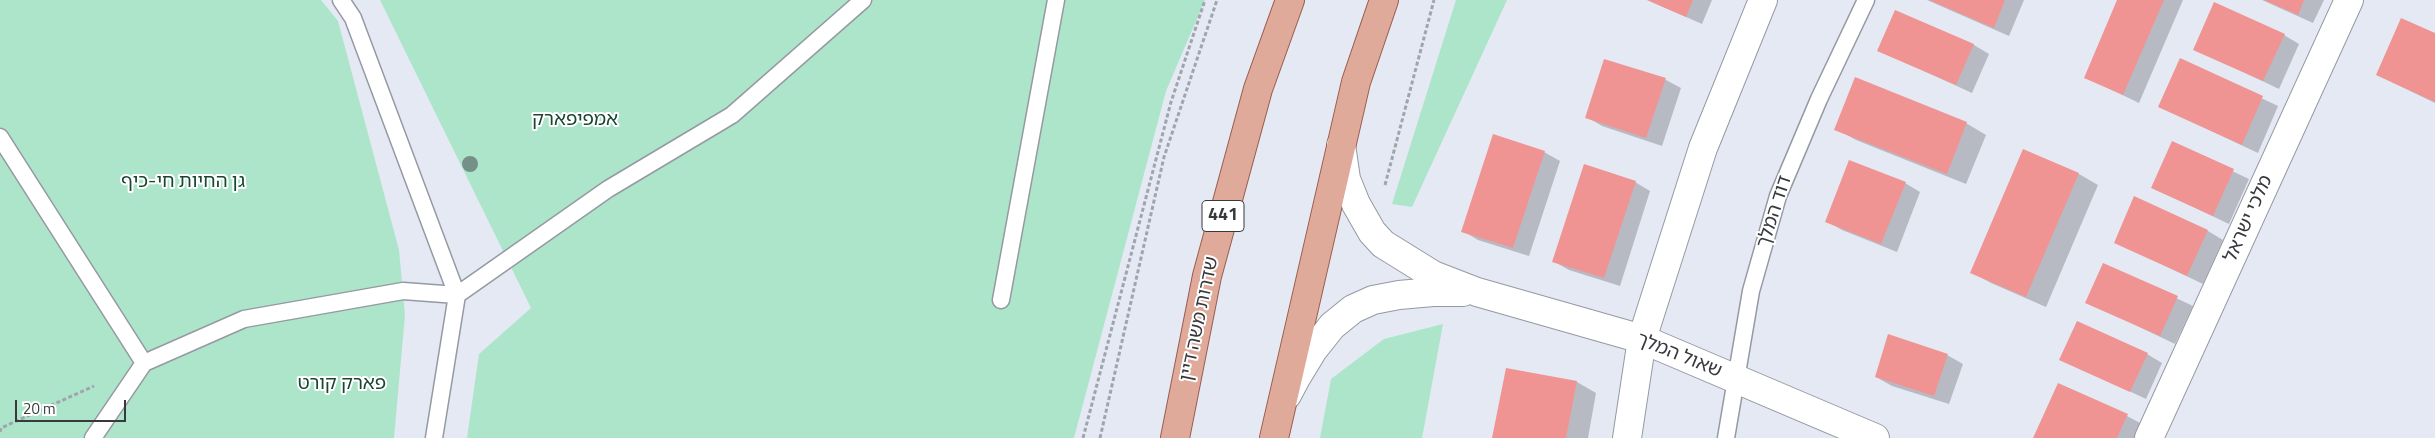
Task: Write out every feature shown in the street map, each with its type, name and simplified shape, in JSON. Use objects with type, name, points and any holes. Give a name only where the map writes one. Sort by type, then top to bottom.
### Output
[{"type":"main road","name":"שדרות משה דיין","points":[[1175,438],[1207,276],[1258,89],[1290,0]]},
{"type":"main road","points":[[1277,425],[1356,82],[1384,0]]},
{"type":"street","points":[[1627,438],[1642,339],[1704,148],[1763,0]]},
{"type":"street","name":"מלכי ישראל","points":[[2149,438],[2349,0]]},
{"type":"street","name":"שאול המלך","points":[[1341,143],[1346,179],[1356,204],[1372,232],[1383,244],[1402,258],[1434,275],[1477,292],[1642,339],[1875,438]]},
{"type":"street","name":"שאול המלך","points":[[1277,425],[1296,378],[1314,350],[1332,326],[1353,309],[1373,300],[1399,296],[1433,292],[1477,292]]},
{"type":"lane","points":[[341,0],[353,18],[457,295],[434,438]]},
{"type":"lane","points":[[93,438],[144,363],[244,319],[403,291],[457,295],[608,189],[732,115],[863,0]]},
{"type":"lane","points":[[1001,300],[1056,0]]},
{"type":"lane","name":"דוד המלך","points":[[1726,438],[1738,379],[1751,291],[1778,196],[1819,99],[1866,0]]},
{"type":"lane","points":[[0,137],[144,363]]},
{"type":"path","points":[[1082,438],[1171,102],[1205,0]]},
{"type":"path","points":[[1100,438],[1164,157],[1217,0]]},
{"type":"path","points":[[1372,232],[1384,213],[1382,193],[1434,0]]},
{"type":"path","points":[[0,432],[1,428],[144,363]]},
{"type":"green space","name":"גן החיות חי-כיף","points":[[0,0],[321,0],[338,21],[399,250],[405,315],[394,438],[0,438]]},
{"type":"green space","name":"אמפיפארק","points":[[380,0],[1205,0],[1166,91],[1074,438],[467,438],[479,354],[531,308]]},
{"type":"green space","points":[[1456,0],[1507,0],[1412,207],[1392,204]]},
{"type":"green space","points":[[1443,324],[1422,438],[1320,438],[1331,379],[1384,339]]},
{"type":"building","points":[[1647,0],[1693,0],[1686,17]]},
{"type":"building","points":[[1929,0],[2005,0],[1994,28]]},
{"type":"building","points":[[2117,0],[2164,0],[2123,95],[2084,78]]},
{"type":"building","points":[[2264,0],[2304,0],[2298,15]]},
{"type":"building","points":[[2214,2],[2285,34],[2263,81],[2193,50]]},
{"type":"building","points":[[1895,10],[1974,44],[1956,85],[1877,51]]},
{"type":"building","points":[[2401,18],[2435,33],[2435,102],[2376,75]]},
{"type":"building","points":[[2180,58],[2263,96],[2242,145],[2158,107]]},
{"type":"building","points":[[1604,59],[1666,78],[1646,138],[1585,118]]},
{"type":"building","points":[[1855,77],[1967,122],[1947,174],[1834,130]]},
{"type":"building","points":[[1493,134],[1545,151],[1513,248],[1461,232]]},
{"type":"building","points":[[2172,141],[2234,169],[2213,216],[2151,188]]},
{"type":"building","points":[[2023,149],[2079,173],[2026,297],[1970,273]]},
{"type":"building","points":[[1849,160],[1906,182],[1881,244],[1825,222]]},
{"type":"building","points":[[1584,164],[1636,181],[1604,278],[1552,262]]},
{"type":"building","points":[[2134,196],[2208,230],[2187,276],[2114,243]]},
{"type":"building","points":[[2103,263],[2178,296],[2160,336],[2085,303]]},
{"type":"building","points":[[2077,321],[2148,353],[2130,392],[2059,360]]},
{"type":"building","points":[[1888,334],[1948,354],[1934,396],[1875,377]]},
{"type":"building","points":[[1506,368],[1577,381],[1566,438],[1492,438]]},
{"type":"building","points":[[2058,383],[2128,414],[2117,438],[2033,438]]},
{"type":"park label","name":"פארק קורט","points":[[342,384]]}]
